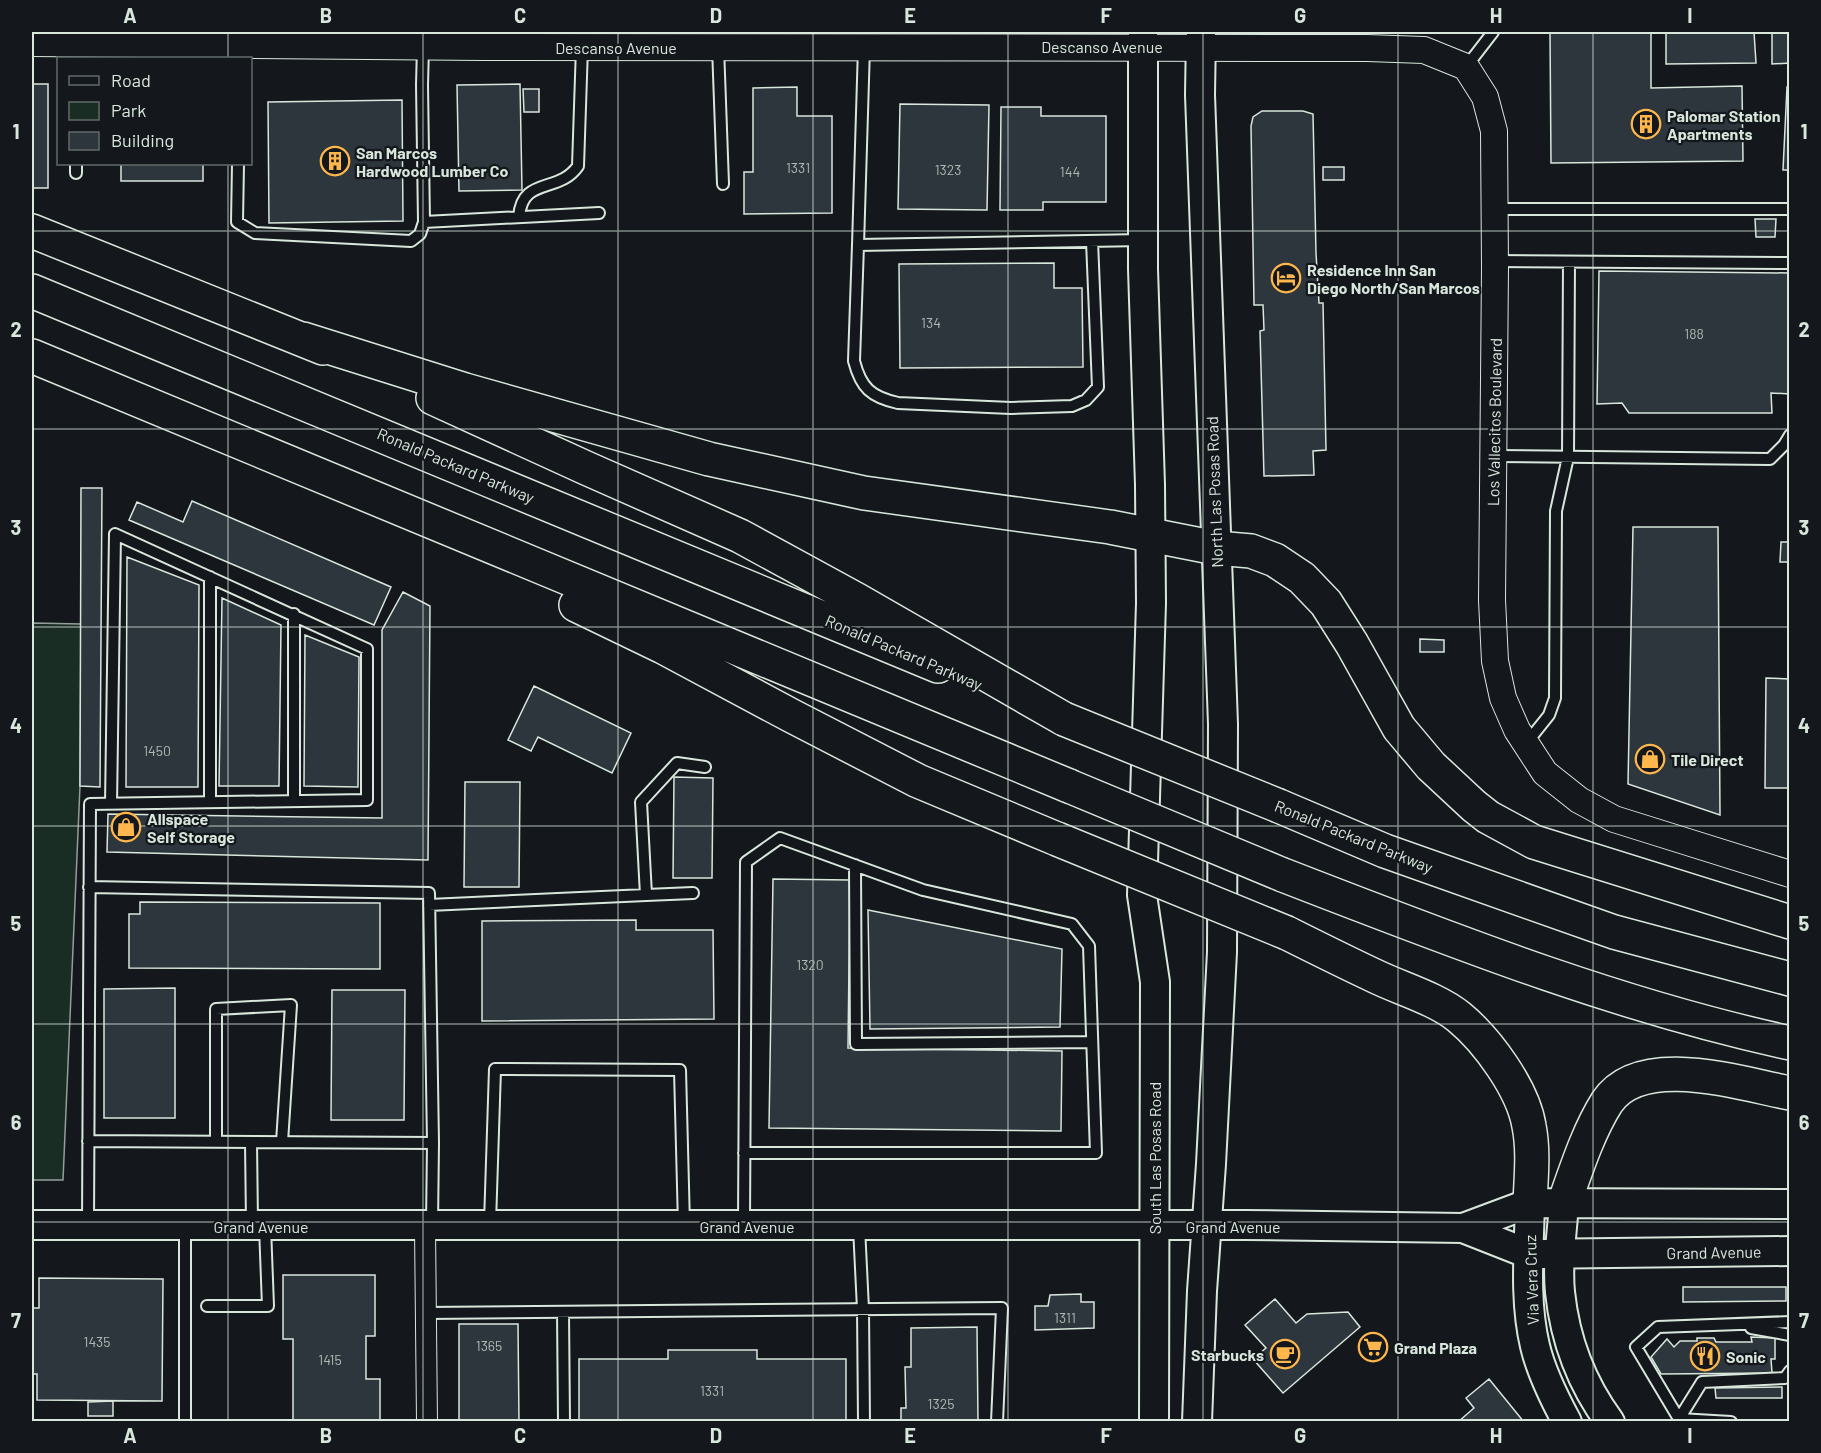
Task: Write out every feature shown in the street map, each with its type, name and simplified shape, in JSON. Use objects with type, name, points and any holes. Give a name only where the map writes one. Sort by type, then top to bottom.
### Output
[{"type":"highway","points":[[32,231],[303,339],[740,536],[859,601],[1064,719]]},
{"type":"highway","name":"Ronald Packard Parkway","points":[[32,291],[1385,851],[1603,928],[1790,979]]},
{"type":"highway","points":[[303,339],[465,390],[709,459],[864,493],[1110,527],[1216,548],[1251,551],[1275,560],[1302,578],[1326,603],[1399,728],[1431,766],[1488,817],[1534,842],[1790,922]]},
{"type":"highway","points":[[32,356],[1283,875],[1474,949],[1617,996],[1790,1043]]},
{"type":"highway","points":[[242,443],[663,647],[918,781],[1287,933],[1379,978],[1411,990],[1458,1016],[1491,1049],[1515,1088],[1529,1125],[1532,1170],[1530,1203]]},
{"type":"highway","points":[[1563,1204],[1608,1101],[1629,1082],[1658,1073],[1692,1074],[1790,1093]]},
{"type":"main road","points":[[1143,39],[1143,240],[1151,535]]},
{"type":"main road","name":"North Las Posas Road","points":[[1201,39],[1200,95],[1223,723],[1222,952],[1207,1226]]},
{"type":"main road","name":"South Las Posas Road","points":[[1151,535],[1151,615],[1142,895],[1155,982],[1154,1422]]},
{"type":"main road","name":"Grand Avenue","points":[[32,1225],[1463,1227],[1530,1203],[1790,1204]]},
{"type":"main road","name":"Via Vera Cruz","points":[[1530,1203],[1531,1319],[1535,1347],[1552,1394],[1567,1422]]},
{"type":"main road","name":"Via Vera Cruz","points":[[1563,1204],[1560,1291],[1568,1341],[1592,1398],[1610,1422]]},
{"type":"main road","points":[[1197,1422],[1207,1226]]},
{"type":"main road","name":"Grand Avenue","points":[[1463,1227],[1529,1254],[1790,1251]]},
{"type":"street","name":"Descanso Avenue","points":[[32,43],[81,51],[206,38],[241,52],[412,41],[718,46],[762,43],[864,46],[1201,39]]},
{"type":"street","points":[[1201,39],[1424,50],[1467,67]]},
{"type":"street","name":"Los Vallecitos Boulevard","points":[[1467,67],[1485,97],[1494,131],[1492,600],[1495,661],[1503,698],[1516,730],[1545,773],[1579,800],[1614,819],[1790,874]]},
{"type":"street","points":[[427,1422],[428,1227]]},
{"type":"lane","points":[[1467,67],[1493,32]]},
{"type":"lane","points":[[238,165],[237,222],[255,233],[411,242],[420,234],[424,222],[422,86],[412,41]]},
{"type":"lane","points":[[519,217],[520,206],[525,195],[563,180],[572,175],[578,166],[574,44]]},
{"type":"lane","points":[[718,46],[723,184]]},
{"type":"lane","points":[[864,46],[854,361],[858,378],[868,392],[882,400],[898,403],[1011,408],[1072,406],[1086,400],[1098,387],[1092,241]]},
{"type":"lane","points":[[1495,209],[1790,209]]},
{"type":"lane","points":[[424,222],[599,213]]},
{"type":"lane","points":[[858,245],[1143,240]]},
{"type":"lane","points":[[1495,261],[1790,263]]},
{"type":"lane","points":[[1525,745],[1550,715],[1555,698],[1556,511],[1568,457],[1569,262]]},
{"type":"lane","points":[[1494,456],[1770,459],[1790,435]]},
{"type":"lane","points":[[88,1226],[90,804],[111,804],[367,800],[368,649],[115,534],[111,804]]},
{"type":"lane","points":[[210,577],[210,802]]},
{"type":"lane","points":[[294,614],[294,801]]},
{"type":"lane","points":[[646,896],[640,802],[677,763],[705,766]]},
{"type":"lane","points":[[744,1153],[1096,1153],[1089,946],[1072,924],[923,890],[780,838],[746,862],[744,1153],[744,1226]]},
{"type":"lane","points":[[855,866],[856,1044],[1092,1042]]},
{"type":"lane","points":[[89,887],[429,893],[433,1143],[428,1227]]},
{"type":"lane","points":[[429,905],[693,893]]},
{"type":"lane","points":[[216,1142],[216,1010],[291,1005],[282,1142]]},
{"type":"lane","points":[[490,1226],[495,1069],[506,1069],[680,1070],[684,1227]]},
{"type":"lane","points":[[88,1141],[433,1143]]},
{"type":"lane","points":[[207,1306],[268,1306],[250,1142]]},
{"type":"lane","points":[[185,1226],[185,1422]]},
{"type":"lane","points":[[859,1226],[863,1310],[864,1422]]},
{"type":"lane","points":[[426,1313],[1002,1308],[997,1422]]},
{"type":"lane","points":[[563,1312],[564,1422]]},
{"type":"lane","points":[[1678,1420],[1636,1347],[1658,1327],[1790,1322]]},
{"type":"lane","points":[[1736,1324],[1790,1335]]},
{"type":"lane","points":[[1678,1420],[1702,1382],[1785,1378],[1790,1371]]},
{"type":"lane","points":[[1678,1420],[1731,1422]]},
{"type":"green space","points":[[32,623],[81,624],[80,786],[63,1180],[32,1180]]},
{"type":"building","name":"Palomar Station Apartments","points":[[1550,32],[1651,32],[1651,88],[1742,86],[1743,161],[1551,163]]},
{"type":"building","name":"Palomar Station Apartments","points":[[1666,32],[1754,32],[1756,63],[1666,64]]},
{"type":"building","name":"Palomar Station Apartments","points":[[1772,32],[1790,32],[1790,63],[1772,64]]},
{"type":"building","points":[[32,84],[48,84],[48,188],[32,188]]},
{"type":"building","points":[[520,84],[522,190],[459,191],[457,85]]},
{"type":"building","points":[[797,87],[797,116],[832,116],[832,213],[744,214],[744,172],[753,172],[753,88]]},
{"type":"building","name":"Palomar Station Apartments","points":[[1787,87],[1790,87],[1790,170],[1783,170]]},
{"type":"building","points":[[523,89],[539,89],[539,112],[524,112]]},
{"type":"building","name":"San Marcos Hardwood Lumber Co","points":[[402,100],[403,221],[269,223],[268,102]]},
{"type":"building","points":[[900,104],[989,105],[987,210],[898,209]]},
{"type":"building","points":[[1001,107],[1041,107],[1041,116],[1106,116],[1106,202],[1043,202],[1043,210],[1000,210]]},
{"type":"building","name":"Residence Inn San Diego North/San Marcos","points":[[1262,111],[1303,111],[1313,114],[1316,253],[1319,303],[1323,303],[1326,450],[1313,451],[1314,475],[1264,476],[1260,331],[1264,330],[1263,305],[1254,305],[1251,126],[1253,117]]},
{"type":"building","points":[[121,165],[203,165],[203,181],[121,181]]},
{"type":"building","points":[[1323,167],[1344,167],[1344,180],[1323,180]]},
{"type":"building","points":[[1755,219],[1776,219],[1775,237],[1756,237]]},
{"type":"building","points":[[1054,263],[1054,288],[1082,288],[1083,367],[900,368],[899,264]]},
{"type":"building","points":[[1599,271],[1790,273],[1790,394],[1771,393],[1772,413],[1629,413],[1622,403],[1597,404]]},
{"type":"building","points":[[81,488],[102,488],[100,787],[80,786]]},
{"type":"building","points":[[192,501],[391,587],[374,625],[129,520],[137,502],[183,522]]},
{"type":"building","points":[[1633,527],[1718,527],[1720,815],[1628,784]]},
{"type":"building","points":[[1781,542],[1789,542],[1788,562],[1780,562]]},
{"type":"building","points":[[127,557],[199,585],[198,787],[126,787]]},
{"type":"building","points":[[403,592],[430,606],[428,860],[107,852],[108,814],[382,818],[382,630]]},
{"type":"building","points":[[222,598],[281,625],[279,786],[219,786]]},
{"type":"building","points":[[305,635],[359,657],[358,787],[304,786]]},
{"type":"building","points":[[1420,639],[1444,640],[1444,652],[1420,652]]},
{"type":"building","points":[[1766,678],[1790,679],[1790,788],[1765,788]]},
{"type":"building","points":[[534,686],[631,733],[612,773],[538,737],[531,751],[508,740]]},
{"type":"building","points":[[674,777],[713,778],[712,878],[673,878]]},
{"type":"building","points":[[465,782],[520,782],[519,887],[464,887]]},
{"type":"building","points":[[773,879],[850,880],[848,1048],[1062,1051],[1061,1131],[769,1128]]},
{"type":"building","points":[[140,902],[380,903],[380,969],[129,968],[129,914],[140,914]]},
{"type":"building","points":[[868,910],[1062,949],[1060,1027],[870,1029]]},
{"type":"building","points":[[636,920],[636,930],[713,930],[714,1019],[482,1021],[482,921]]},
{"type":"building","points":[[175,988],[175,1118],[104,1118],[104,989]]},
{"type":"building","points":[[332,990],[405,990],[404,1120],[331,1120]]},
{"type":"building","points":[[283,1275],[375,1275],[375,1336],[366,1336],[366,1379],[380,1379],[380,1422],[293,1422],[293,1339],[283,1339]]},
{"type":"building","points":[[39,1278],[163,1279],[162,1401],[37,1400],[37,1374],[32,1374],[32,1308],[39,1308]]},
{"type":"building","points":[[1683,1287],[1786,1287],[1786,1301],[1683,1302]]},
{"type":"building","points":[[1081,1294],[1081,1302],[1094,1302],[1094,1328],[1035,1330],[1035,1306],[1048,1306],[1050,1295]]},
{"type":"building","points":[[1275,1299],[1296,1323],[1307,1314],[1348,1312],[1360,1327],[1283,1393],[1253,1359],[1266,1348],[1245,1325]]},
{"type":"building","points":[[459,1324],[518,1324],[519,1422],[459,1422]]},
{"type":"building","points":[[977,1327],[978,1422],[901,1422],[901,1408],[906,1408],[905,1367],[911,1367],[911,1328]]},
{"type":"building","points":[[1751,1337],[1775,1338],[1775,1359],[1771,1359],[1772,1373],[1661,1374],[1651,1357],[1667,1339],[1674,1347],[1680,1341],[1697,1341],[1697,1338],[1714,1338],[1716,1342],[1752,1342]]},
{"type":"building","points":[[668,1350],[757,1350],[757,1359],[846,1359],[846,1422],[579,1422],[579,1359],[668,1359]]},
{"type":"building","points":[[1489,1379],[1524,1422],[1458,1422],[1474,1408],[1466,1398]]},
{"type":"building","points":[[1782,1387],[1782,1398],[1716,1398],[1715,1388]]},
{"type":"building","points":[[113,1401],[113,1416],[88,1416],[88,1402]]},
{"type":"place","name":"Palomar Station Apartments","points":[[1646,124]]},
{"type":"place","name":"San Marcos Hardwood Lumber Co","points":[[335,161]]},
{"type":"place","name":"Residence Inn San Diego North/San Marcos","points":[[1286,278]]},
{"type":"place","name":"Tile Direct","points":[[1650,759]]},
{"type":"place","name":"Allspace Self Storage","points":[[126,827]]},
{"type":"place","name":"Grand Plaza","points":[[1373,1347]]},
{"type":"place","name":"Starbucks","points":[[1285,1354]]},
{"type":"place","name":"Sonic","points":[[1705,1356]]}]
